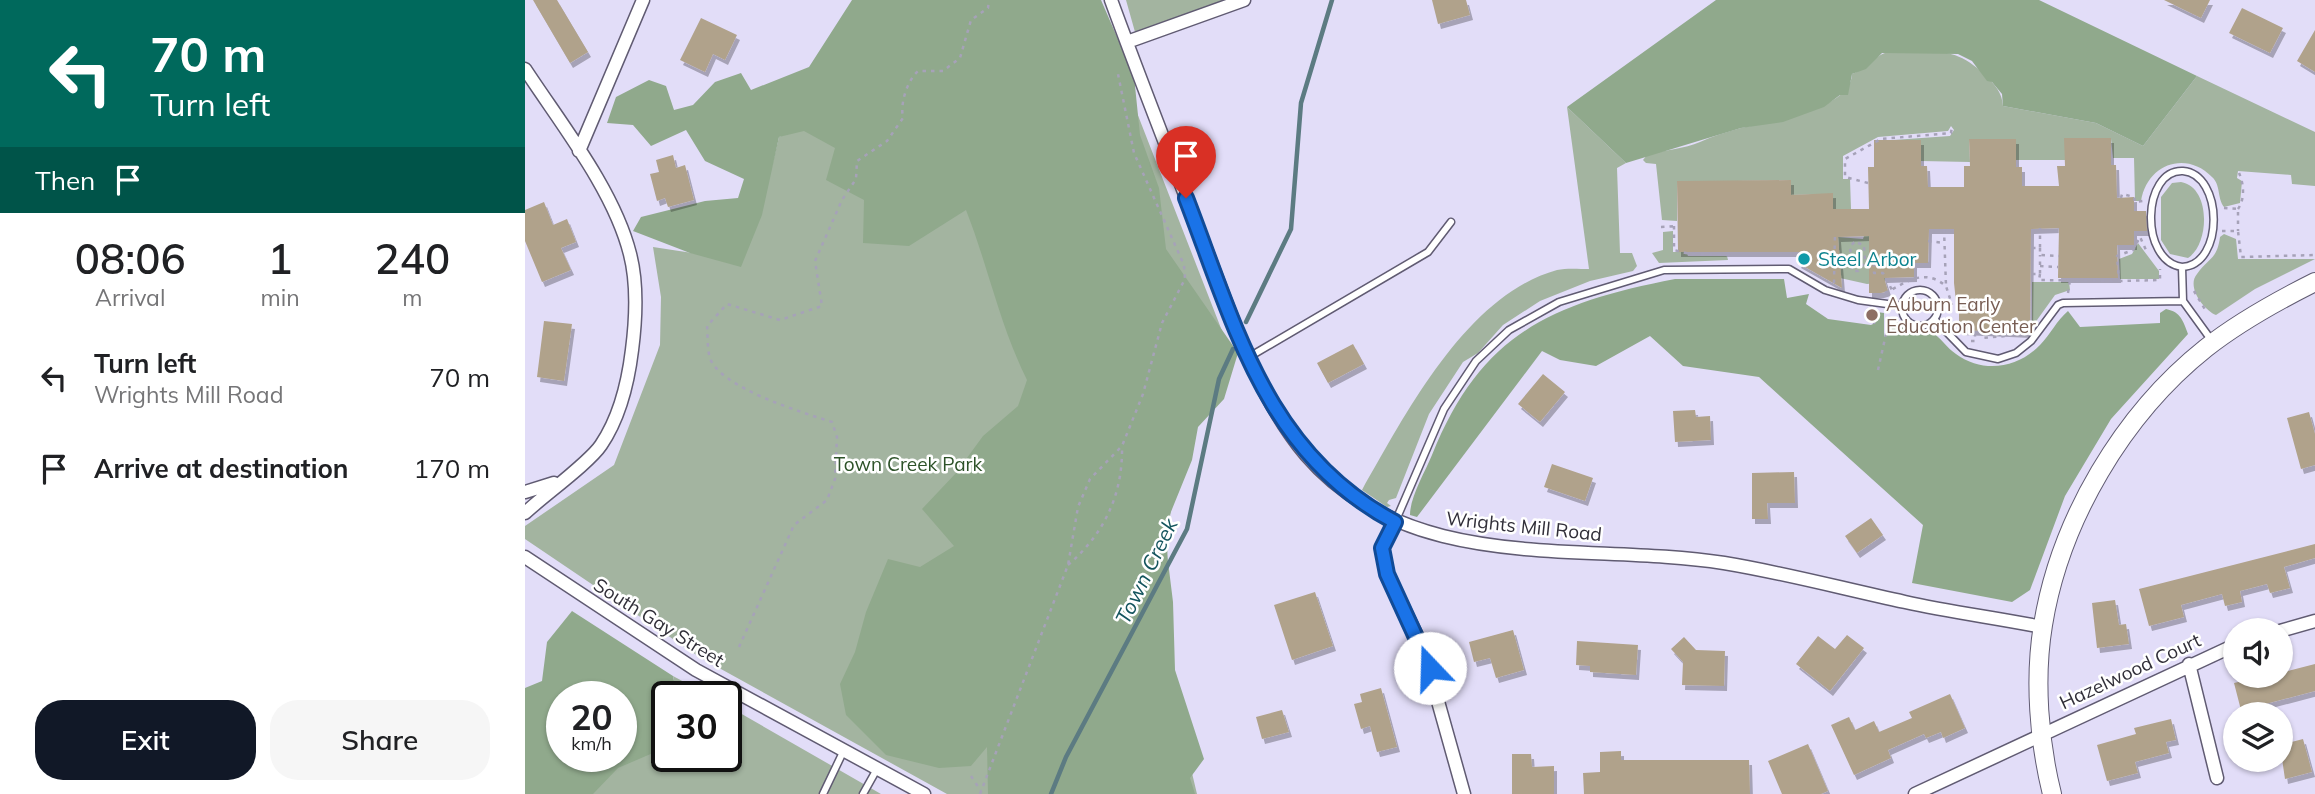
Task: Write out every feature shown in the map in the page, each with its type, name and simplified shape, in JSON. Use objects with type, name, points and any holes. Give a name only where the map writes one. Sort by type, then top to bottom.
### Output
[{"type":"main road","points":[[2052,794],[2043,733],[2040,680],[2042,627],[2070,535],[2111,454],[2153,398],[2213,343],[2263,309],[2315,282]]},
{"type":"street","points":[[579,151],[643,0]]},
{"type":"street","name":"Wrights Mill Road","points":[[1111,0],[1249,357],[1282,421],[1308,456],[1339,487],[1395,522],[1441,538],[1509,547],[1720,563],[1792,575],[1909,603],[2042,627]]},
{"type":"street","points":[[1126,42],[1244,0]]},
{"type":"street","points":[[525,69],[579,151],[619,220],[631,255],[636,290],[629,377],[618,412],[600,447],[525,513]]},
{"type":"street","points":[[525,492],[561,480]]},
{"type":"street","points":[[1395,522],[1382,548],[1387,574],[1423,648],[1464,794]]},
{"type":"street","name":"South Gay Street","points":[[525,557],[696,670],[924,794]]},
{"type":"street","points":[[2293,627],[2315,621]]},
{"type":"street","name":"Hazelwood Court","points":[[1915,794],[2223,650]]},
{"type":"street","points":[[2189,664],[2217,778]]},
{"type":"lane","points":[[2186,172],[2199,176],[2211,194],[2211,244],[2199,262],[2182,267],[2172,265],[2158,252],[2154,240],[2153,200],[2157,186],[2165,177],[2186,172]]},
{"type":"lane","points":[[1249,357],[1428,252],[1451,222]]},
{"type":"lane","points":[[2182,267],[2183,301],[2213,343]]},
{"type":"lane","points":[[1395,522],[1444,409],[1476,360],[1509,330],[1559,302],[1664,270],[1751,268],[1789,269],[1825,290],[1858,300],[1902,306]]},
{"type":"lane","points":[[1924,290],[1938,302],[1935,320],[1925,326],[1913,326],[1904,318],[1902,306],[1912,292],[1924,290]]},
{"type":"lane","points":[[1935,320],[1966,352],[1998,359],[2016,354],[2031,341],[2058,305],[2063,303],[2183,301]]},
{"type":"lane","points":[[823,794],[844,750]]},
{"type":"lane","points":[[863,794],[877,768]]},
{"type":"path","points":[[739,647],[794,525],[827,500],[835,479],[837,437],[832,422],[774,404],[717,370],[709,357],[707,326],[727,304],[780,320],[822,306],[815,261],[842,200],[856,178],[857,161],[887,141],[903,118],[901,110],[910,78],[918,71],[943,71],[960,58],[971,20],[988,8],[989,0]]},
{"type":"path","points":[[1068,565],[1091,545],[1106,524],[1122,463],[1122,446],[1143,394],[1162,323],[1185,279],[1184,265],[1134,153],[1118,74],[1129,70]]},
{"type":"path","points":[[1868,183],[1845,177],[1845,159],[1881,139],[1951,133],[1952,126]]},
{"type":"path","points":[[2238,209],[2242,203],[2239,173]]},
{"type":"path","points":[[2121,198],[2122,194],[2134,197],[2135,202],[2143,201],[2143,210]]},
{"type":"path","points":[[2238,220],[2244,220]]},
{"type":"path","points":[[1661,227],[1678,226]]},
{"type":"path","points":[[2040,228],[2039,280],[2160,280],[2161,269],[2153,262]]},
{"type":"path","points":[[1944,229],[1946,286],[1952,304]]},
{"type":"path","points":[[2134,230],[2147,253]]},
{"type":"path","points":[[2222,231],[2238,231],[2241,257],[2315,255]]},
{"type":"path","points":[[1834,286],[1835,232]]},
{"type":"path","points":[[2119,281],[2117,256],[2133,250],[2144,232]]},
{"type":"path","points":[[1858,241],[1864,245],[1864,262],[1858,271],[1852,271],[1850,246],[1858,241]]},
{"type":"path","points":[[1928,241],[1944,243]]},
{"type":"path","points":[[2032,248],[2040,248]]},
{"type":"path","points":[[2040,255],[2059,256]]},
{"type":"path","points":[[1874,263],[1874,273],[1883,273],[1892,289]]},
{"type":"path","points":[[2040,266],[2059,267]]},
{"type":"path","points":[[2032,274],[2040,274]]},
{"type":"path","points":[[1883,294],[1921,276],[1938,279],[1946,286]]},
{"type":"path","points":[[2059,296],[2071,290],[2070,280]]},
{"type":"path","points":[[1878,370],[1890,315]]},
{"type":"path","points":[[1967,341],[1975,343],[1975,333],[1982,334],[1982,338],[2018,335]]},
{"type":"path","points":[[2019,342],[2025,337]]},
{"type":"path","points":[[980,792],[1068,565],[1078,507],[1090,479],[1122,446]]},
{"type":"path","points":[[971,776],[980,792]]},
{"type":"green space","points":[[852,0],[1101,0],[1134,76],[1140,135],[1159,188],[1166,249],[1238,353],[1224,399],[1198,427],[1192,460],[1164,529],[1173,602],[1175,670],[1204,759],[1190,778],[1195,794],[988,794],[987,747],[971,766],[939,768],[886,755],[846,715],[840,684],[855,652],[866,612],[888,559],[920,567],[954,546],[922,509],[956,473],[983,436],[1018,406],[1027,380],[1009,339],[966,210],[909,246],[863,243],[864,200],[826,180],[835,148],[804,131],[779,137],[762,215],[741,267],[690,253],[633,231],[641,217],[705,201],[738,198],[744,179],[705,161],[686,130],[651,146],[633,125],[607,123],[616,97],[649,80],[666,86],[674,110],[693,105],[715,82],[741,73],[751,90],[809,67]]},
{"type":"green space","name":"Town Creek Park","points":[[1093,0],[1233,359],[1181,450],[1168,529],[1166,620],[1177,710],[1197,794],[947,794],[701,658],[525,539],[525,526],[614,465],[660,345],[661,297],[653,247],[725,258],[772,166],[779,137]]},
{"type":"green space","points":[[1126,0],[1225,0],[1135,32]]},
{"type":"green space","points":[[1716,0],[2039,0],[2197,76],[2143,146],[2096,123],[2003,106],[2002,94],[1992,82],[1987,81],[1972,61],[1958,54],[1882,53],[1866,69],[1852,74],[1848,95],[1840,95],[1824,107],[1783,122],[1741,128],[1626,163],[1567,107]]},
{"type":"green space","points":[[1929,51],[1962,58],[1985,75],[1997,89],[2003,106],[2096,123],[2143,146],[2197,76],[2315,132],[2315,186],[2292,184],[2291,175],[2238,171],[2237,178],[2242,181],[2240,203],[2224,207],[2212,177],[2191,164],[2180,163],[2159,170],[2145,188],[2141,201],[2135,201],[2134,158],[2113,158],[2111,139],[2065,138],[2065,160],[2016,160],[1969,140],[1970,162],[1921,161],[1893,140],[1950,136],[1954,130],[1951,126],[1948,131],[1878,137],[1843,156],[1843,179],[1850,179],[1851,209],[1838,209],[1833,215],[1833,194],[1791,195],[1791,180],[1677,182],[1677,221],[1662,220],[1656,164],[1643,160],[1647,155],[1688,146],[1741,128],[1788,118],[1824,105],[1838,97],[1848,86],[1852,74],[1889,52]]},
{"type":"green space","points":[[1567,107],[1626,163],[1617,168],[1620,253],[1632,253],[1637,266],[1633,271],[1590,281],[1540,301],[1503,325],[1478,353],[1463,362],[1429,414],[1396,498],[1389,500],[1387,503],[1391,506],[1387,507],[1362,490],[1441,361],[1494,304],[1524,284],[1557,270],[1589,269]]},
{"type":"green space","points":[[2181,182],[2191,186],[2198,194],[2204,217],[2200,241],[2188,258],[2170,254],[2161,240],[2161,197],[2172,183]]},
{"type":"green space","points":[[1673,231],[1673,252],[1686,252],[1688,256],[1727,256],[1728,260],[1659,263],[1652,253],[1663,250],[1663,232]]},
{"type":"green space","points":[[1865,233],[1869,233],[1869,263],[1885,278],[1885,282],[1867,284],[1840,278],[1838,237],[1863,239]]},
{"type":"green space","points":[[2224,234],[2236,239],[2238,259],[2315,259],[2255,289],[2216,315],[2198,298],[2194,279],[2214,255],[2220,237]]},
{"type":"green space","points":[[2138,243],[2159,271],[2159,279],[2120,279],[2119,259],[2132,254]]},
{"type":"green space","points":[[1675,279],[1784,279],[1787,298],[1809,294],[1806,304],[1828,319],[1871,325],[1875,323],[1877,312],[1884,313],[1884,337],[1894,317],[1910,333],[1932,332],[1956,354],[1989,366],[2011,363],[2031,353],[2068,311],[2080,327],[2160,323],[2160,313],[2166,309],[2178,315],[2188,334],[2111,419],[2065,496],[2030,590],[2012,602],[1912,583],[1923,525],[1759,377],[1683,366],[1650,336],[1596,366],[1560,360],[1542,351],[1417,517],[1410,515],[1415,493],[1451,413],[1473,379],[1498,352],[1526,330],[1557,313],[1592,299]]},
{"type":"green space","points":[[2032,282],[2069,282],[2070,290],[2055,295],[2032,327]]},
{"type":"green space","points":[[572,611],[673,676],[674,681],[651,681],[651,754],[637,760],[637,681],[546,681],[546,772],[614,772],[593,794],[525,794],[525,688],[542,681],[547,642]]},
{"type":"green space","points":[[651,713],[651,772],[742,772],[742,714],[881,794],[575,794],[602,772],[637,772],[637,733]]},
{"type":"building","points":[[533,0],[557,0],[588,52],[570,63]]},
{"type":"building","points":[[1432,0],[1466,0],[1470,15],[1438,24]]},
{"type":"building","points":[[2164,0],[2210,0],[2201,18]]},
{"type":"building","points":[[2242,8],[2283,28],[2270,53],[2229,33]]},
{"type":"building","points":[[701,18],[737,35],[725,60],[713,54],[705,72],[680,60]]},
{"type":"building","points":[[2315,30],[2315,72],[2297,61]]},
{"type":"building","name":"Auburn Early Education Center","points":[[2064,138],[2111,138],[2111,165],[2116,165],[2117,198],[2134,197],[2134,211],[2146,211],[2147,231],[2134,231],[2134,245],[2117,245],[2118,278],[2058,278],[2059,228],[2031,229],[2030,333],[1959,330],[1959,302],[1956,302],[1954,283],[1954,229],[1929,229],[1928,263],[1914,263],[1914,277],[1884,278],[1888,291],[1881,293],[1869,293],[1869,236],[1838,237],[1842,288],[1798,263],[1805,252],[1678,252],[1677,181],[1791,180],[1791,195],[1833,193],[1833,209],[1869,209],[1868,167],[1874,167],[1874,140],[1921,140],[1921,166],[1927,166],[1928,187],[1964,187],[1964,166],[1970,166],[1969,139],[2016,139],[2016,167],[2022,167],[2022,186],[2059,186],[2057,166],[2065,166]]},
{"type":"building","points":[[673,155],[676,168],[685,165],[694,200],[668,207],[665,198],[657,201],[650,174],[659,172],[656,160]]},
{"type":"building","points":[[544,202],[553,225],[567,219],[576,242],[561,248],[571,270],[542,282],[525,241],[525,210]]},
{"type":"building","points":[[544,321],[572,324],[564,381],[537,377]]},
{"type":"building","points":[[1353,344],[1364,364],[1328,383],[1317,363]]},
{"type":"building","points":[[1543,374],[1565,392],[1540,422],[1518,404]]},
{"type":"building","points":[[1695,410],[1696,417],[1710,416],[1711,440],[1675,442],[1673,411]]},
{"type":"building","points":[[2309,412],[2315,434],[2315,465],[2301,469],[2287,418]]},
{"type":"building","points":[[1552,464],[1593,478],[1585,501],[1544,487]]},
{"type":"building","points":[[1794,472],[1795,503],[1767,503],[1768,519],[1752,519],[1752,473]]},
{"type":"building","points":[[1871,518],[1883,535],[1857,553],[1845,536]]},
{"type":"building","points":[[2315,544],[2315,558],[2284,567],[2290,588],[2270,593],[2267,584],[2240,591],[2242,602],[2225,606],[2222,594],[2181,605],[2184,617],[2149,626],[2139,589]]},
{"type":"building","points":[[1315,592],[1333,646],[1292,660],[1274,605]]},
{"type":"building","points":[[2115,600],[2119,625],[2126,624],[2129,644],[2097,648],[2092,603]]},
{"type":"building","points":[[1513,630],[1524,670],[1496,678],[1490,658],[1474,662],[1469,642]]},
{"type":"building","points":[[1847,635],[1864,648],[1830,691],[1796,664],[1818,636],[1835,649]]},
{"type":"building","points":[[1684,637],[1696,650],[1725,651],[1724,686],[1682,685],[1683,662],[1671,649]]},
{"type":"building","points":[[1577,641],[1638,645],[1636,675],[1590,672],[1590,666],[1576,665]]},
{"type":"building","points":[[2315,664],[2315,691],[2273,702],[2239,702],[2235,688],[2293,688],[2293,670]]},
{"type":"building","points":[[1381,688],[1397,747],[1377,752],[1370,726],[1361,729],[1354,704],[1362,702],[1360,694]]},
{"type":"building","points":[[1950,694],[1965,728],[1943,738],[1941,732],[1926,738],[1924,734],[1888,750],[1891,758],[1854,775],[1831,725],[1849,717],[1855,730],[1874,721],[1879,732],[1912,718],[1909,712]]},
{"type":"building","points":[[1282,710],[1289,732],[1262,739],[1256,717]]},
{"type":"building","points":[[2171,719],[2176,740],[2166,742],[2169,753],[2135,762],[2138,773],[2107,781],[2097,745],[2136,734],[2134,728]]},
{"type":"building","points":[[2303,739],[2312,772],[2285,779],[2284,772],[2293,772],[2293,742]]},
{"type":"building","points":[[1808,744],[1828,791],[1821,794],[1782,794],[1768,761]]},
{"type":"building","points":[[1621,751],[1621,760],[1749,760],[1750,794],[1584,794],[1583,773],[1600,772],[1600,752]]},
{"type":"building","points":[[1512,754],[1531,754],[1532,767],[1554,766],[1554,794],[1512,794]]},
{"type":"waterway","name":"Town Creek","points":[[1246,322],[1291,229],[1301,103],[1332,0]]},
{"type":"waterway","name":"Town Creek","points":[[1051,794],[1066,757],[1187,529],[1219,379],[1233,349]]},
{"type":"place","name":"Steel Arbor","points":[[1804,259]]},
{"type":"place","name":"Auburn Early Education Center","points":[[1872,315]]},
{"type":"route","points":[[1186,198],[1235,326],[1264,390],[1282,421],[1308,456],[1339,487],[1375,512],[1395,522],[1382,548],[1387,574],[1430,668]]}]
